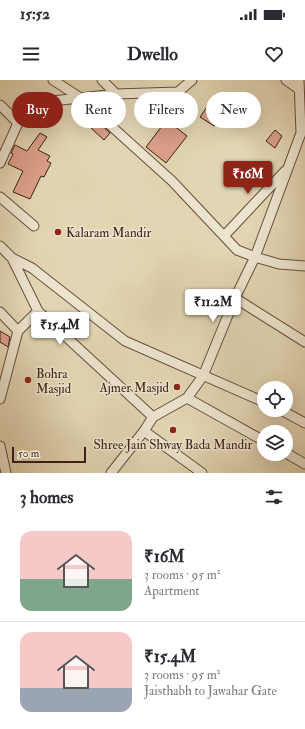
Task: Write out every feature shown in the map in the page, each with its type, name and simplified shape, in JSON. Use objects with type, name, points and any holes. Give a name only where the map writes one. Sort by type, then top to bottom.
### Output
[{"type":"street","points":[[53,80],[71,92]]},
{"type":"street","points":[[102,80],[114,92]]},
{"type":"street","points":[[126,94],[178,92],[192,80]]},
{"type":"street","points":[[112,473],[153,417],[187,398],[203,376],[235,298],[255,257],[288,167],[304,132],[299,84],[286,80]]},
{"type":"street","points":[[0,105],[12,117]]},
{"type":"street","points":[[0,163],[16,128]]},
{"type":"street","points":[[113,128],[172,181],[236,250],[279,264],[305,266]]},
{"type":"street","points":[[224,236],[288,167]]},
{"type":"street","points":[[0,197],[34,226]]},
{"type":"street","points":[[0,246],[12,258],[32,268],[124,341],[257,399]]},
{"type":"street","points":[[12,258],[38,311],[153,417]]},
{"type":"street","points":[[235,298],[305,342]]},
{"type":"street","points":[[0,399],[18,331],[38,311]]},
{"type":"street","points":[[0,312],[18,331]]},
{"type":"street","points":[[0,362],[9,366]]},
{"type":"street","points":[[187,398],[257,437]]},
{"type":"street","points":[[293,416],[305,423]]},
{"type":"street","points":[[144,431],[202,473]]},
{"type":"street","points":[[0,446],[6,473]]},
{"type":"street","points":[[293,457],[305,464]]},
{"type":"building","points":[[206,108],[206,121],[200,117]]},
{"type":"building","points":[[91,128],[105,128],[110,133],[104,140]]},
{"type":"building","points":[[160,128],[177,128],[187,136],[166,163],[146,147]]},
{"type":"building","points":[[275,130],[282,136],[275,148],[266,141]]},
{"type":"building","points":[[40,133],[47,137],[38,150],[50,156],[47,161],[51,163],[44,177],[41,176],[30,199],[13,192],[23,171],[8,164],[13,154],[11,153],[15,145],[27,151]]},
{"type":"building","points":[[0,331],[10,337],[8,347],[0,342]]},
{"type":"place","name":"Kalaram Mandir","points":[[58,232]]},
{"type":"place","name":"Bohra Masjid","points":[[28,380]]},
{"type":"place","name":"Ajmer Masjid","points":[[177,387]]},
{"type":"place","name":"Shree Jain Shway Bada Mandir","points":[[173,430]]}]
